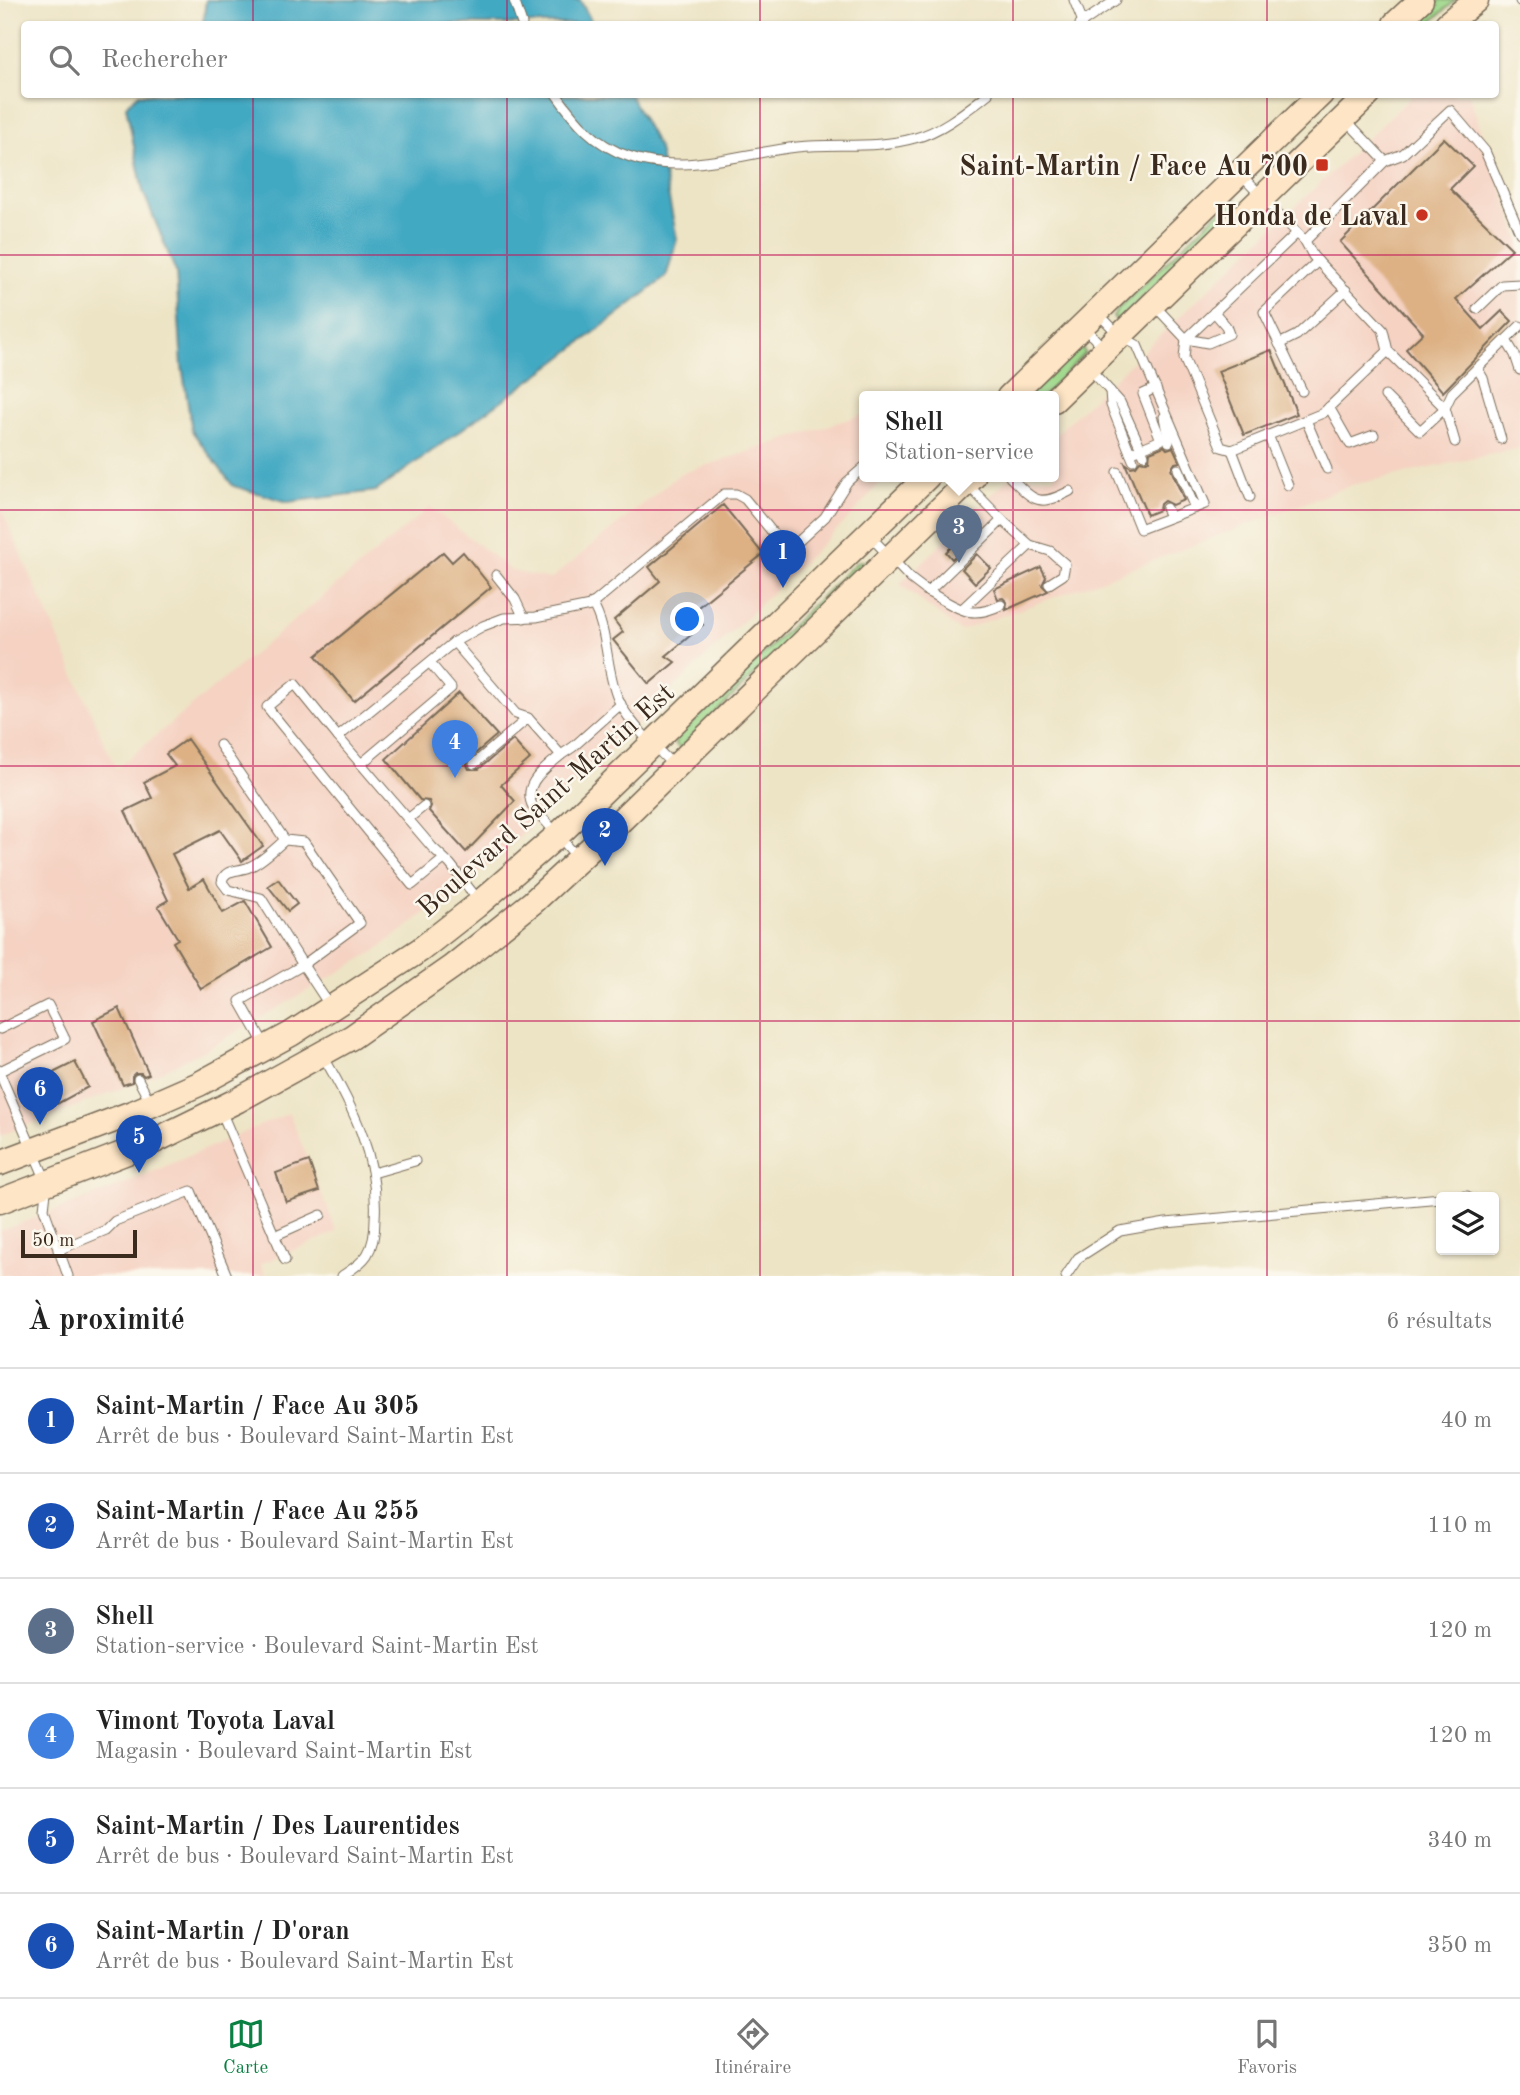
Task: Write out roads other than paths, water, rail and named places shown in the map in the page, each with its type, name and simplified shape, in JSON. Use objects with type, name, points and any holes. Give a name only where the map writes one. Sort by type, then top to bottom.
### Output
[{"type":"main road","points":[[1398,21],[1421,0]]},
{"type":"main road","points":[[1451,21],[1476,0]]},
{"type":"main road","points":[[1015,391],[1317,98]]},
{"type":"main road","points":[[1059,396],[1103,361],[1152,304],[1365,98]]},
{"type":"main road","name":"Boulevard Saint-Martin Est","points":[[0,1163],[151,1105],[267,1048],[421,950],[558,835],[923,482]]},
{"type":"main road","points":[[0,1201],[148,1144],[220,1109],[322,1054],[393,1010],[452,967],[533,902],[580,859],[969,482]]},
{"type":"lane","points":[[514,0],[521,21]]},
{"type":"lane","points":[[1074,0],[1080,21]]},
{"type":"lane","points":[[1084,21],[1116,0]]},
{"type":"lane","points":[[559,98],[584,131],[605,145],[639,159],[674,164],[798,147],[892,143],[916,138],[940,128],[982,98]]},
{"type":"lane","points":[[1305,241],[1385,161],[1403,154],[1450,110],[1485,151],[1520,233]]},
{"type":"lane","points":[[1344,118],[1385,161]]},
{"type":"lane","points":[[1239,173],[1305,241],[1318,261],[1383,330],[1388,351],[1445,408],[1455,442]]},
{"type":"lane","points":[[1297,233],[1186,339],[1184,358],[1221,447],[1232,450],[1322,413],[1388,351]]},
{"type":"lane","points":[[1302,391],[1264,312],[1318,261]]},
{"type":"lane","points":[[1477,309],[1502,285],[1520,284]]},
{"type":"lane","points":[[1279,344],[1297,335],[1346,290]]},
{"type":"lane","points":[[1152,304],[1186,339],[1208,343],[1229,334],[1214,312]]},
{"type":"lane","points":[[1090,318],[1103,361],[1111,405],[1131,456],[1161,440],[1143,394],[1156,388]]},
{"type":"lane","points":[[1090,318],[1103,361]]},
{"type":"lane","points":[[1385,396],[1420,431],[1445,408],[1452,393],[1520,326]]},
{"type":"lane","points":[[1506,340],[1520,370]]},
{"type":"lane","points":[[1103,361],[1137,345],[1205,504],[1170,517],[1155,518],[1140,529],[1117,472]]},
{"type":"lane","points":[[1477,368],[1483,378],[1501,439]]},
{"type":"lane","points":[[1110,391],[1120,402],[1143,451]]},
{"type":"lane","points":[[1161,401],[1169,442]]},
{"type":"lane","points":[[1329,407],[1350,444],[1374,435]]},
{"type":"lane","points":[[1307,420],[1327,469]]},
{"type":"lane","points":[[1268,435],[1288,485]]},
{"type":"lane","points":[[1232,450],[1250,497]]},
{"type":"lane","points":[[1178,469],[1195,508]]},
{"type":"lane","points":[[338,737],[454,642],[496,620],[582,609],[592,603],[724,494],[736,494],[745,499],[788,551],[825,517],[847,482],[859,471]]},
{"type":"lane","points":[[971,482],[1002,520],[1030,545],[1050,551],[1065,564],[1063,575],[1049,584]]},
{"type":"lane","points":[[1016,482],[1030,495],[1044,502],[1070,491]]},
{"type":"lane","points":[[1166,508],[1170,517]]},
{"type":"lane","points":[[928,592],[1002,520]]},
{"type":"lane","points":[[869,535],[928,592],[972,614],[1001,605]]},
{"type":"lane","points":[[962,609],[1030,545]]},
{"type":"lane","points":[[496,575],[515,599],[524,618]]},
{"type":"lane","points":[[592,603],[598,615],[610,672],[621,704],[675,768]]},
{"type":"lane","points":[[454,642],[516,715],[528,718],[561,755]]},
{"type":"lane","points":[[361,764],[451,688],[429,663]]},
{"type":"lane","points":[[444,859],[412,885],[267,707],[295,684],[338,737],[444,859],[480,902]]},
{"type":"lane","points":[[580,859],[533,807],[529,791],[536,777],[621,704]]},
{"type":"lane","points":[[474,764],[528,718]]},
{"type":"lane","points":[[220,745],[285,840]]},
{"type":"lane","points":[[408,819],[424,806]]},
{"type":"lane","points":[[267,1048],[240,1001],[303,965],[360,923],[304,842],[285,840],[252,866],[226,872],[222,881],[228,890],[261,898],[303,965],[332,1009]]},
{"type":"lane","points":[[0,1029],[48,1005],[65,1040],[0,1072],[47,1183],[44,1209],[68,1276]]},
{"type":"lane","points":[[322,1054],[356,1116],[367,1146],[376,1203],[373,1243],[365,1259],[342,1276]]},
{"type":"lane","points":[[138,1079],[151,1105]]},
{"type":"lane","points":[[220,1109],[285,1259]]},
{"type":"lane","points":[[373,1173],[415,1161]]},
{"type":"lane","points":[[58,1250],[106,1230],[115,1221],[191,1191],[227,1276]]},
{"type":"lane","points":[[1066,1276],[1078,1258],[1121,1231],[1166,1223],[1436,1198]]},
{"type":"lane","points":[[274,1237],[321,1215]]},
{"type":"water","points":[[206,0],[580,0],[591,21],[203,21]]},
{"type":"water","points":[[135,98],[632,98],[659,149],[677,239],[666,277],[557,361],[376,491],[288,502],[233,486],[192,431],[182,366],[176,272],[143,191],[126,106]]},
{"type":"place","name":"Saint-Martin / Face Au 700","points":[[1322,165]]},
{"type":"place","name":"Honda de Laval","points":[[1422,215]]},
{"type":"place","name":"Shell","points":[[959,563]]},
{"type":"place","name":"Saint-Martin / Face Au 305","points":[[783,588]]},
{"type":"place","name":"Vimont Toyota Laval","points":[[455,778]]},
{"type":"place","name":"Saint-Martin / Face Au 255","points":[[605,866]]},
{"type":"place","name":"Saint-Martin / D'oran","points":[[40,1125]]},
{"type":"place","name":"Saint-Martin / Des Laurentides","points":[[139,1173]]}]
